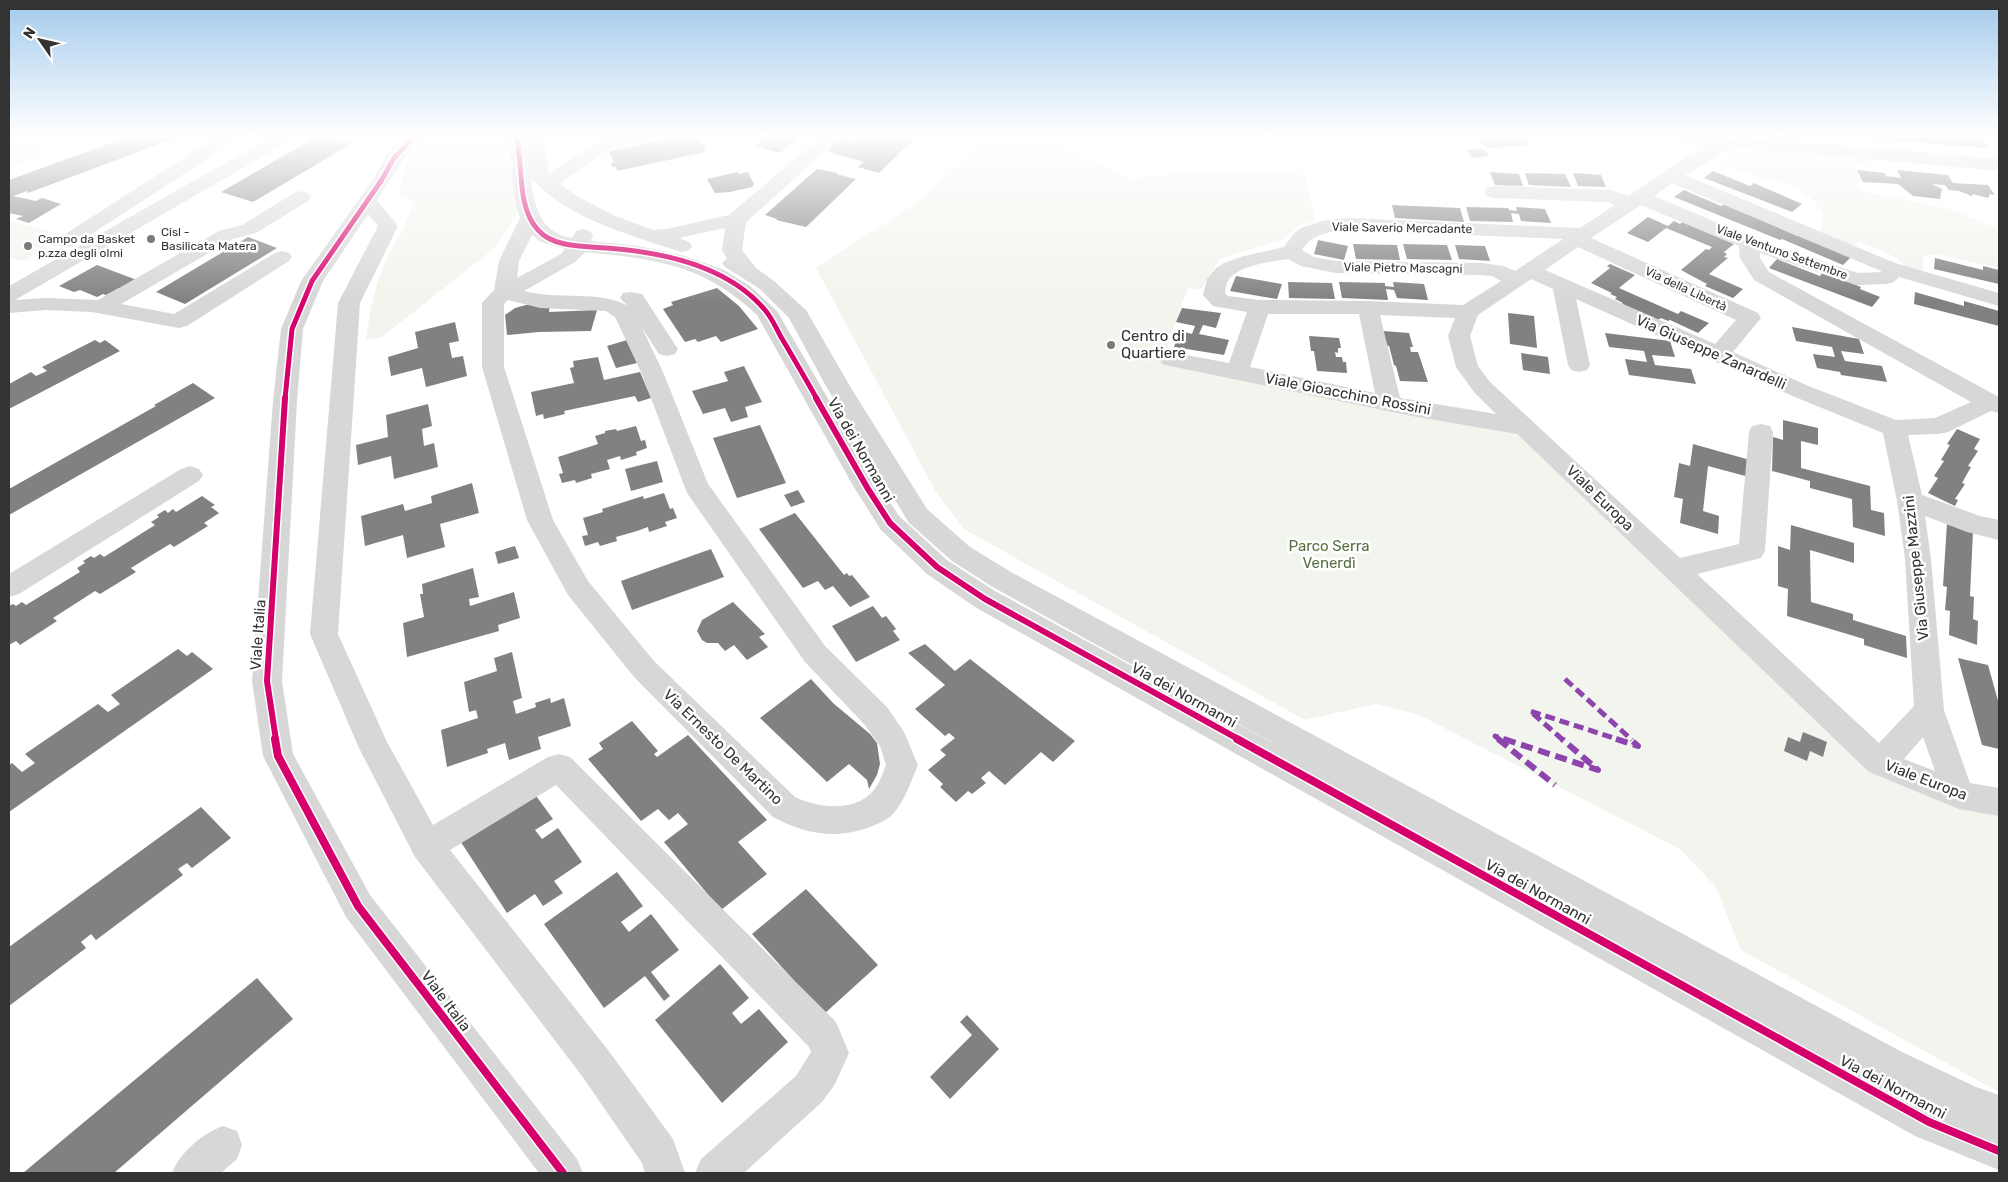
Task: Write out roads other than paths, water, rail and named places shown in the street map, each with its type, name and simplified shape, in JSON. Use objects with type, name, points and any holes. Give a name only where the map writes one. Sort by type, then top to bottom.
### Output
[{"type":"street","points":[[13,288],[151,191]]},
{"type":"street","points":[[13,288],[186,191]]},
{"type":"street","name":"Viale Italia","points":[[373,191],[312,281],[292,329],[285,401],[267,681],[278,756],[358,906],[563,1173]]},
{"type":"street","name":"Via dei Normanni","points":[[524,191],[544,217],[541,234],[563,243],[655,255],[696,266],[725,278],[749,295],[766,311],[775,324],[863,481],[890,523],[937,567],[985,599],[1929,1122],[1999,1151]]},
{"type":"street","name":"Via dei Normanni","points":[[555,191],[591,212],[646,234],[726,260],[750,272],[768,285],[798,315],[839,388],[918,516],[961,554],[1010,584],[1872,1055],[1969,1103],[1999,1114]]},
{"type":"street","points":[[646,234],[666,235],[736,220],[769,191]]},
{"type":"street","points":[[1291,252],[1246,262],[1231,268],[1218,278],[1214,295],[1221,301],[1258,307],[1368,308],[1468,312],[1649,191]]},
{"type":"street","points":[[1728,191],[1894,269],[1999,300]]},
{"type":"street","name":"Viale Ventuno Settembre","points":[[1494,192],[1612,196],[1635,201],[1856,279],[1887,278],[1894,269]]},
{"type":"street","points":[[103,306],[219,239],[249,229],[301,197]]},
{"type":"street","points":[[367,200],[388,226],[349,303],[324,634],[374,748],[427,846],[595,1062],[659,1153],[666,1173]]},
{"type":"street","points":[[504,292],[568,258],[580,245],[591,212],[544,217]]},
{"type":"street","name":"Via Ernesto De Martino","points":[[504,292],[540,302],[611,305],[624,313],[652,372],[696,487],[815,654],[876,716],[893,741],[902,764],[892,788],[880,805],[865,814],[841,820],[810,819],[784,807],[644,669],[578,588],[540,520],[493,367],[493,303],[504,292],[509,261],[544,217]]},
{"type":"street","points":[[736,220],[732,250],[750,272]]},
{"type":"street","name":"Viale Saverio Mercadante","points":[[1291,252],[1297,240],[1310,230],[1348,224],[1580,236]]},
{"type":"street","name":"Via della Libertà","points":[[1580,236],[1750,318],[1718,355]]},
{"type":"street","points":[[1749,242],[1750,258],[1761,276],[1994,404]]},
{"type":"street","name":"Viale Pietro Mascagni","points":[[1291,252],[1308,262],[1336,267],[1482,269],[1523,276]]},
{"type":"street","points":[[9,307],[46,304],[103,306],[171,321],[179,321],[282,256]]},
{"type":"street","name":"Via Giuseppe Zanardelli","points":[[1523,276],[1563,288],[1798,390],[1894,428]]},
{"type":"street","points":[[504,292],[596,287],[620,292],[634,299],[667,349]]},
{"type":"street","points":[[13,288],[30,299],[46,304]]},
{"type":"street","points":[[1563,288],[1579,365]]},
{"type":"street","points":[[1237,372],[1258,307]]},
{"type":"street","points":[[1368,308],[1389,403]]},
{"type":"street","name":"Viale Europa","points":[[1468,312],[1459,336],[1467,367],[1482,387],[1880,763],[1959,795],[1999,802]]},
{"type":"street","name":"Viale Gioacchino Rossini","points":[[1170,359],[1389,403],[1525,427]]},
{"type":"street","points":[[1894,428],[1940,426],[1994,404]]},
{"type":"street","name":"Via Giuseppe Mazzini","points":[[1894,428],[1910,501],[1918,559],[1929,710],[1959,795]]},
{"type":"street","points":[[1675,569],[1752,551],[1761,432]]},
{"type":"street","points":[[9,586],[190,475]]},
{"type":"street","points":[[1910,501],[1976,525],[1999,530]]},
{"type":"street","points":[[1880,763],[1929,710]]},
{"type":"street","points":[[427,846],[559,767],[823,1034],[830,1053],[822,1071],[809,1089],[715,1173]]},
{"type":"street","points":[[192,1173],[223,1145]]},
{"type":"place","name":"Cisl - Basilicata Matera","points":[[151,239]]},
{"type":"place","name":"Campo da Basket p.zza degli olmi","points":[[28,246]]},
{"type":"place","name":"Centro di Quartiere","points":[[1111,345]]},
{"type":"park label","name":"Parco Serra Venerdì","points":[[1329,554]]}]
